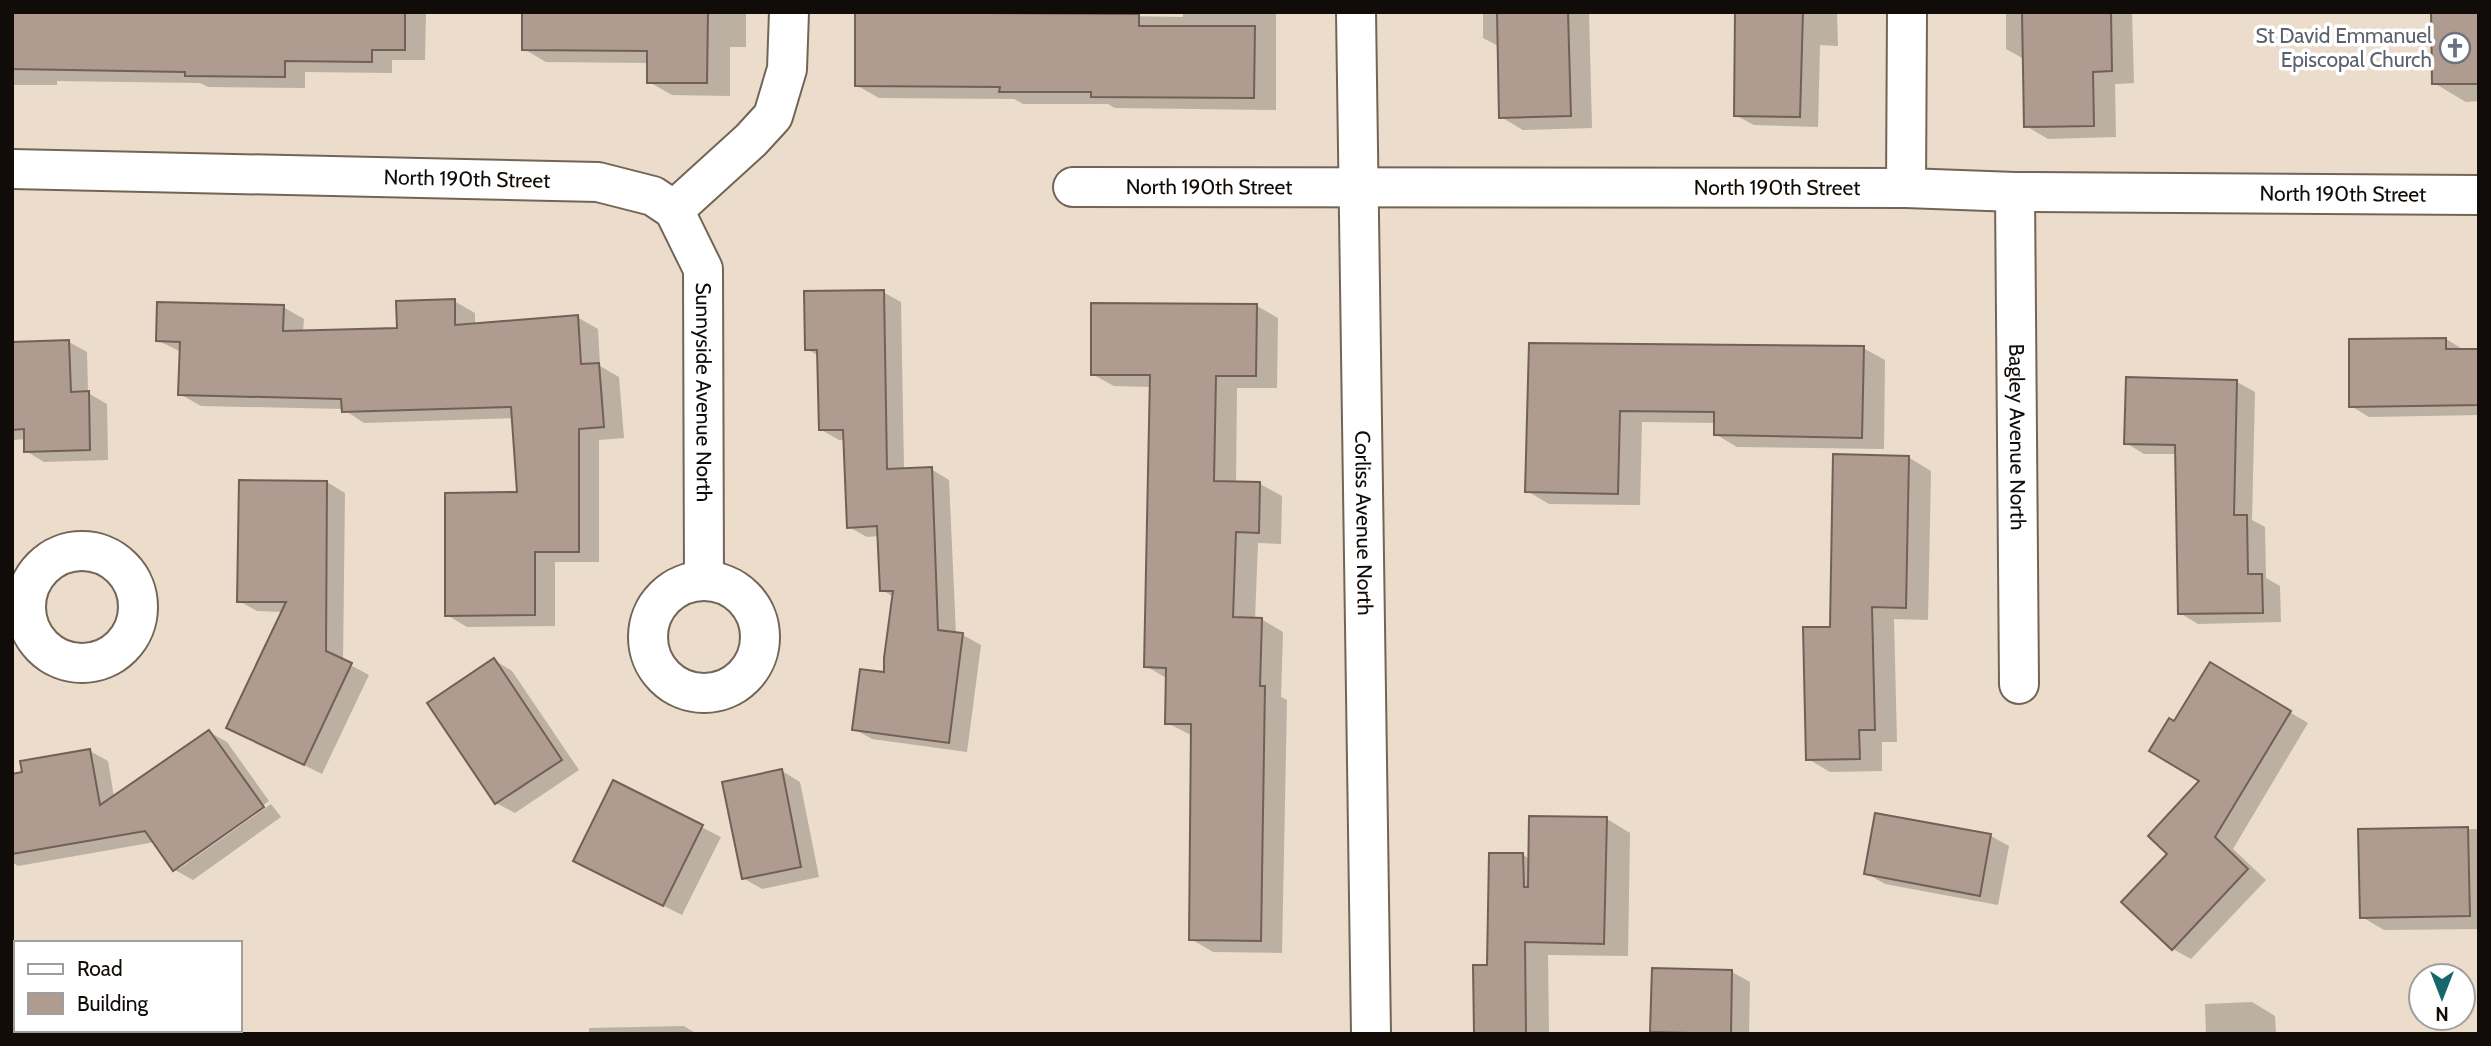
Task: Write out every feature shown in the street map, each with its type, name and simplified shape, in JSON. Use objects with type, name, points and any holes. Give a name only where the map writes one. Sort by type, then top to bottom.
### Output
[{"type":"street","points":[[674,210],[751,140],[773,116],[787,69],[789,12]]},
{"type":"street","name":"Corliss Avenue North","points":[[1356,12],[1371,1034]]},
{"type":"street","points":[[1906,188],[1907,12]]},
{"type":"street","name":"North 190th Street","points":[[12,169],[598,182],[653,196],[674,210]]},
{"type":"street","name":"North 190th Street","points":[[1073,187],[1906,188],[2015,192],[2479,195]]},
{"type":"street","name":"Bagley Avenue North","points":[[2015,192],[2019,684]]},
{"type":"street","name":"Sunnyside Avenue North","points":[[674,210],[703,269],[704,581]]},
{"type":"building","points":[[12,12],[405,12],[405,50],[372,50],[372,62],[285,61],[285,77],[12,69]]},
{"type":"building","points":[[522,12],[708,12],[707,83],[647,83],[647,51],[522,50]]},
{"type":"building","points":[[855,12],[1139,14],[1139,26],[1255,26],[1254,98],[1091,97],[1091,92],[999,92],[1000,87],[855,86]]},
{"type":"building","points":[[1497,12],[1568,12],[1571,116],[1499,118]]},
{"type":"building","points":[[1735,12],[1803,12],[1800,117],[1734,116]]},
{"type":"building","points":[[2022,12],[2111,12],[2112,71],[2093,72],[2094,126],[2024,127]]},
{"type":"building","name":"St David Emmanuel Episcopal Church","points":[[2431,12],[2479,12],[2479,84],[2432,84]]},
{"type":"building","points":[[884,290],[887,469],[932,467],[938,630],[963,633],[949,743],[852,730],[860,669],[884,672],[893,591],[880,591],[877,526],[847,528],[843,430],[819,430],[817,350],[805,350],[804,291]]},
{"type":"building","points":[[455,299],[455,325],[578,315],[581,364],[599,363],[604,427],[579,429],[579,552],[535,552],[535,615],[445,616],[445,493],[517,492],[511,407],[342,412],[341,399],[178,395],[180,342],[156,341],[157,302],[284,305],[283,331],[397,328],[396,301]]},
{"type":"building","points":[[1091,303],[1257,304],[1256,376],[1216,376],[1214,481],[1260,482],[1259,533],[1236,532],[1233,617],[1262,618],[1260,686],[1265,686],[1261,941],[1189,940],[1191,724],[1165,724],[1166,668],[1144,667],[1150,375],[1091,375]]},
{"type":"building","points":[[2446,338],[2446,349],[2479,349],[2479,405],[2349,407],[2349,339]]},
{"type":"building","points":[[69,340],[71,392],[89,391],[90,450],[24,452],[24,429],[12,430],[12,342]]},
{"type":"building","points":[[1529,343],[1864,346],[1862,438],[1714,435],[1714,412],[1620,411],[1618,494],[1525,492]]},
{"type":"building","points":[[2126,377],[2237,380],[2234,515],[2247,515],[2248,574],[2262,574],[2263,613],[2178,614],[2175,445],[2124,444]]},
{"type":"building","points":[[1833,454],[1909,456],[1906,608],[1872,607],[1875,730],[1859,730],[1860,759],[1806,760],[1803,627],[1830,627]]},
{"type":"building","points":[[239,480],[327,481],[326,651],[352,663],[304,765],[226,728],[286,602],[237,602]]},
{"type":"building","points":[[494,658],[562,760],[495,804],[427,703]]},
{"type":"building","points":[[2210,662],[2291,711],[2215,837],[2248,869],[2172,950],[2121,902],[2167,854],[2148,836],[2199,781],[2149,751],[2169,718],[2174,721]]},
{"type":"building","points":[[209,730],[264,807],[173,871],[145,831],[12,854],[12,774],[22,772],[20,761],[90,749],[100,805]]},
{"type":"building","points":[[782,769],[801,867],[742,879],[722,782]]},
{"type":"building","points":[[613,780],[703,825],[663,906],[573,861]]},
{"type":"building","points":[[1875,813],[1991,834],[1980,896],[1864,874]]},
{"type":"building","points":[[1529,816],[1607,817],[1604,944],[1525,942],[1526,1034],[1474,1034],[1473,965],[1487,965],[1489,853],[1523,853],[1524,887],[1528,887]]},
{"type":"building","points":[[2468,827],[2470,916],[2360,918],[2358,829]]},
{"type":"building","points":[[1652,968],[1732,970],[1731,1034],[1650,1032]]},
{"type":"place","name":"St David Emmanuel Episcopal Church","points":[[2455,48]]}]
